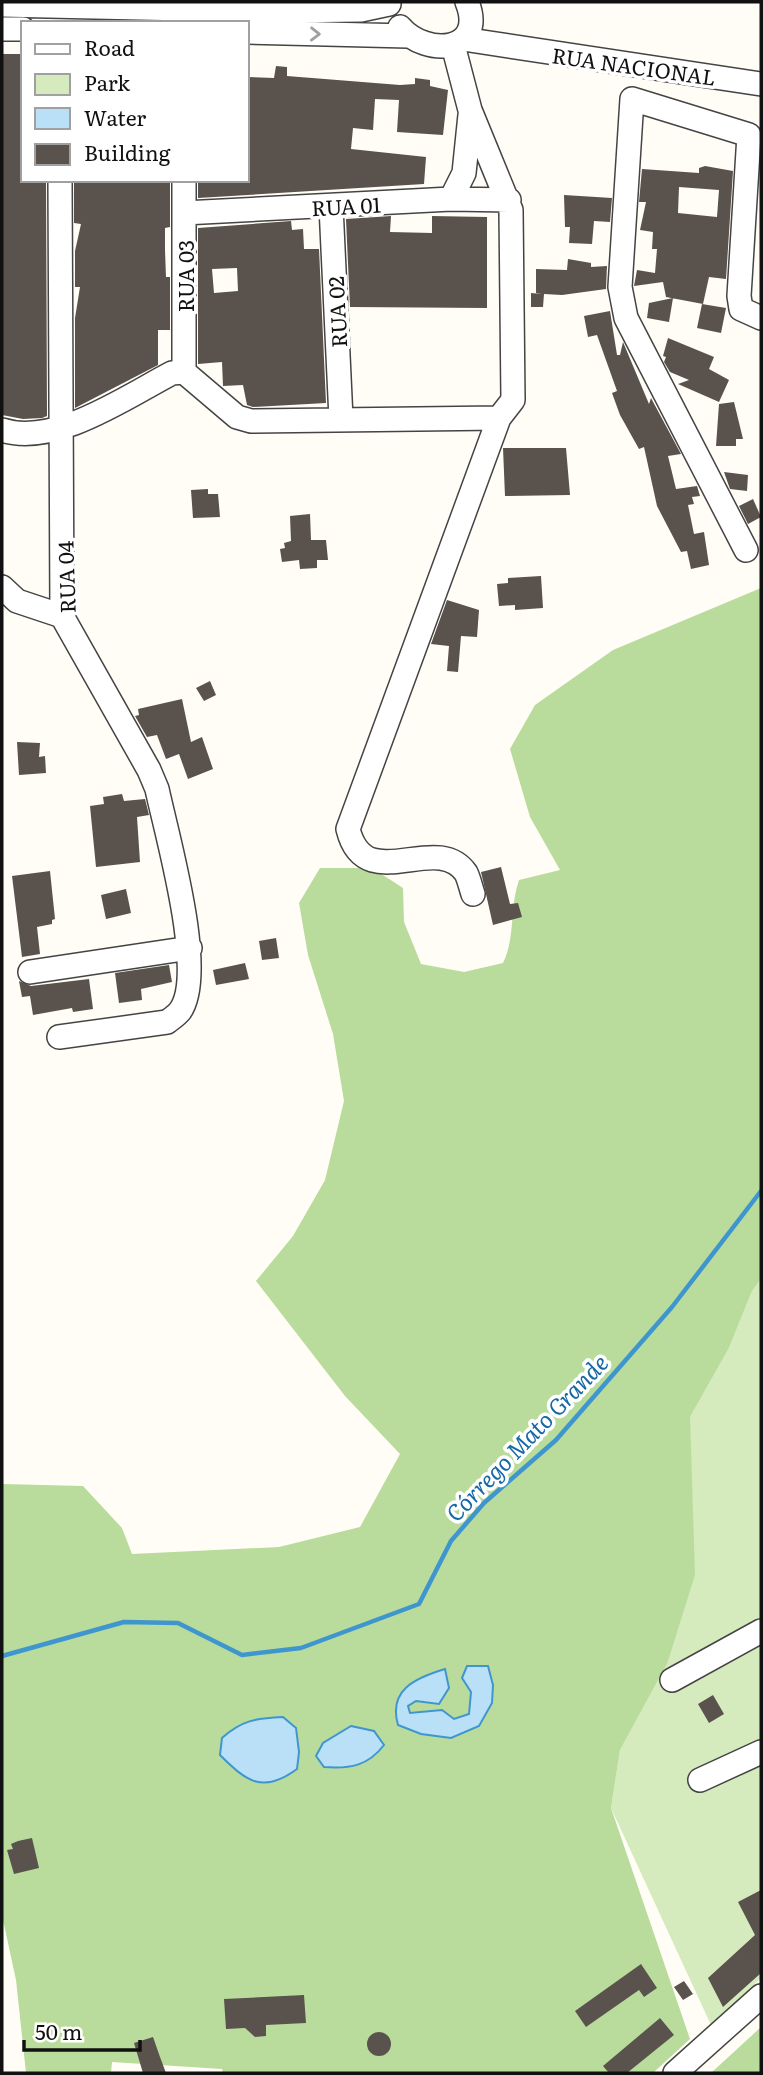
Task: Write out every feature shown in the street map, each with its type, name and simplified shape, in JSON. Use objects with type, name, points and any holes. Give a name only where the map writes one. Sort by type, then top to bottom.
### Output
[{"type":"street","points":[[2,5],[283,6],[361,10],[389,3],[397,23],[408,36]]},
{"type":"street","points":[[470,9],[469,32],[458,42],[470,110],[509,200],[513,400],[499,418],[348,830],[353,848],[360,856],[374,862],[434,858],[454,863],[466,873],[473,894]]},
{"type":"street","points":[[470,9],[486,31],[508,46]]},
{"type":"street","points":[[2,29],[21,29]]},
{"type":"street","name":"RUA NACIONAL","points":[[248,32],[408,36],[435,47],[458,42],[508,46],[761,84]]},
{"type":"street","points":[[746,550],[626,318],[620,287],[632,99],[749,135],[753,191],[739,296],[741,309],[761,318]]},
{"type":"street","points":[[451,199],[464,173],[470,110]]},
{"type":"street","name":"RUA 04","points":[[59,1037],[167,1022],[180,1012],[187,994],[190,948],[157,789],[149,770],[62,616],[64,429],[60,182]]},
{"type":"street","name":"RUA 03","points":[[184,182],[184,372]]},
{"type":"street","name":"RUA 01","points":[[184,213],[451,199],[509,200]]},
{"type":"street","name":"RUA 02","points":[[331,205],[341,419]]},
{"type":"street","points":[[2,430],[12,432],[64,429],[172,373],[184,372],[237,418],[251,421],[499,418]]},
{"type":"street","points":[[2,587],[17,601],[62,616]]},
{"type":"street","points":[[30,972],[190,948]]},
{"type":"street","points":[[672,1680],[761,1631]]},
{"type":"street","points":[[700,1780],[761,1752]]},
{"type":"street","points":[[674,2073],[761,1996]]},
{"type":"green space","points":[[761,588],[761,1279],[752,1291],[729,1348],[690,1417],[695,1575],[667,1664],[620,1750],[611,1808],[690,2039],[653,2073],[223,2073],[222,2069],[112,2062],[111,2073],[26,2073],[16,1980],[2,1915],[2,1484],[83,1486],[122,1528],[132,1554],[279,1547],[360,1527],[400,1454],[345,1396],[256,1281],[293,1236],[325,1180],[344,1101],[333,1034],[308,955],[299,903],[320,868],[372,868],[403,888],[404,922],[421,964],[464,972],[503,963],[510,943],[519,880],[560,870],[530,817],[510,749],[535,705],[613,650]]},
{"type":"green space","points":[[761,1279],[761,1978],[711,2025],[611,1808],[620,1750],[667,1664],[690,1473],[690,1417],[729,1348],[752,1291]]},
{"type":"green space","points":[[761,2027],[761,2073],[711,2073]]},
{"type":"water","points":[[467,1666],[488,1666],[493,1685],[492,1703],[479,1726],[451,1738],[421,1734],[398,1725],[397,1703],[406,1687],[445,1669],[449,1688],[439,1704],[416,1701],[408,1706],[410,1713],[442,1710],[454,1719],[469,1714],[471,1692],[462,1678]]},
{"type":"water","points":[[283,1717],[296,1728],[299,1752],[297,1769],[285,1777],[265,1783],[256,1782],[239,1772],[220,1755],[222,1738],[236,1727],[258,1719]]},
{"type":"water","points":[[351,1726],[374,1731],[384,1745],[372,1758],[358,1765],[324,1767],[316,1756],[323,1743]]},
{"type":"building","points":[[2,54],[21,54],[21,182],[46,182],[47,416],[23,419],[2,415]]},
{"type":"building","points":[[276,66],[287,67],[287,76],[400,85],[415,84],[415,78],[430,80],[430,86],[448,90],[443,135],[397,132],[399,100],[375,99],[373,130],[353,128],[351,149],[426,157],[424,184],[198,198],[198,182],[248,182],[248,77],[274,78]]},
{"type":"building","points":[[705,166],[733,171],[726,279],[709,277],[703,304],[666,297],[663,282],[634,286],[637,270],[655,273],[657,249],[652,249],[653,232],[640,230],[646,202],[639,202],[642,169],[699,173],[699,168]],"holes":[[[679,187],[719,190],[717,217],[678,213]]]},
{"type":"building","points":[[74,182],[170,182],[170,227],[165,228],[165,250],[166,277],[170,277],[170,330],[158,330],[158,365],[75,408],[75,318],[80,287],[75,287],[75,251],[81,224],[74,223]]},
{"type":"building","points":[[564,195],[612,198],[610,222],[594,221],[592,244],[569,243],[570,227],[565,227]]},
{"type":"building","points":[[391,216],[390,232],[432,233],[432,216],[487,217],[487,308],[350,307],[346,219]]},
{"type":"building","points":[[291,221],[292,230],[303,229],[304,249],[319,249],[326,403],[253,407],[247,405],[243,385],[223,386],[222,362],[198,364],[198,228]],"holes":[[[237,268],[238,291],[214,293],[212,269]]]},
{"type":"building","points":[[568,259],[591,263],[591,267],[607,266],[606,289],[562,295],[544,294],[543,307],[531,307],[531,293],[542,294],[536,293],[536,269],[567,270]]},
{"type":"building","points":[[673,298],[669,322],[647,318],[649,303]]},
{"type":"building","points":[[702,304],[726,308],[721,333],[697,328]]},
{"type":"building","points":[[610,311],[617,355],[620,355],[623,342],[649,404],[651,398],[681,454],[668,456],[676,489],[697,486],[700,496],[692,497],[694,504],[688,505],[694,534],[704,532],[709,565],[691,569],[687,551],[681,552],[657,506],[644,447],[639,449],[620,415],[612,393],[617,391],[597,335],[588,337],[584,316]]},
{"type":"building","points":[[668,338],[714,357],[709,369],[729,380],[719,402],[678,384],[689,380],[670,372],[664,362]]},
{"type":"building","points":[[734,402],[743,439],[736,439],[736,446],[716,446],[719,404]]},
{"type":"building","points":[[503,448],[566,448],[570,495],[505,496]]},
{"type":"building","points":[[724,472],[748,475],[747,491],[730,489]]},
{"type":"building","points":[[208,489],[208,494],[218,494],[220,517],[193,518],[191,490]]},
{"type":"building","points":[[753,499],[761,517],[748,524],[739,506]]},
{"type":"building","points":[[310,514],[311,540],[326,540],[328,560],[317,560],[317,568],[300,569],[299,560],[282,562],[280,549],[285,548],[284,543],[291,541],[290,516]]},
{"type":"building","points":[[541,576],[543,608],[515,610],[515,605],[499,606],[497,584],[508,583],[508,578]]},
{"type":"building","points":[[447,600],[479,610],[477,637],[461,636],[458,672],[447,671],[449,646],[431,644]]},
{"type":"building","points":[[210,681],[216,695],[204,701],[196,688]]},
{"type":"building","points":[[182,699],[191,742],[202,737],[213,769],[188,779],[179,754],[166,759],[157,735],[147,737],[135,716],[139,715],[138,709]]},
{"type":"building","points":[[17,742],[40,743],[39,757],[45,756],[46,773],[19,775]]},
{"type":"building","points":[[122,794],[124,801],[145,799],[149,815],[137,817],[140,862],[96,867],[90,806],[104,804],[103,797]]},
{"type":"building","points":[[501,867],[510,904],[518,903],[522,917],[493,925],[481,872]]},
{"type":"building","points":[[50,871],[55,919],[52,924],[37,927],[40,954],[22,957],[12,876]]},
{"type":"building","points":[[126,889],[131,913],[106,919],[101,895]]},
{"type":"building","points":[[276,938],[279,958],[262,960],[259,941]]},
{"type":"building","points":[[245,963],[249,979],[216,985],[213,970]]},
{"type":"building","points":[[169,965],[172,982],[141,989],[142,1000],[119,1003],[115,973]]},
{"type":"building","points":[[89,979],[93,1009],[73,1012],[72,1008],[33,1015],[30,996],[22,997],[19,981],[31,986]]},
{"type":"building","points":[[713,1695],[724,1714],[709,1723],[698,1704]]},
{"type":"building","points":[[32,1838],[39,1868],[14,1874],[7,1850],[13,1849],[11,1844]]},
{"type":"building","points":[[761,1890],[761,1973],[723,2007],[708,1978],[755,1935],[738,1902]]},
{"type":"building","points":[[641,1964],[657,1988],[644,1997],[639,1990],[586,2027],[575,2011]]},
{"type":"building","points":[[684,1981],[693,1994],[683,2000],[674,1987]]},
{"type":"building","points":[[304,1995],[306,2023],[266,2025],[266,2036],[255,2037],[245,2028],[226,2029],[224,1999]]},
{"type":"building","points":[[660,2018],[674,2035],[627,2073],[609,2073],[603,2066]]},
{"type":"building","points":[[379,2032],[390,2039],[391,2044],[384,2055],[379,2056],[368,2049],[367,2044],[374,2033]]},
{"type":"building","points":[[153,2037],[166,2073],[143,2073],[134,2043]]},
{"type":"waterway","name":"Córrego Mato Grande","points":[[2,1656],[124,1622],[178,1623],[242,1655],[301,1648],[419,1604],[451,1541],[484,1503],[556,1440],[672,1307],[761,1191]]}]
